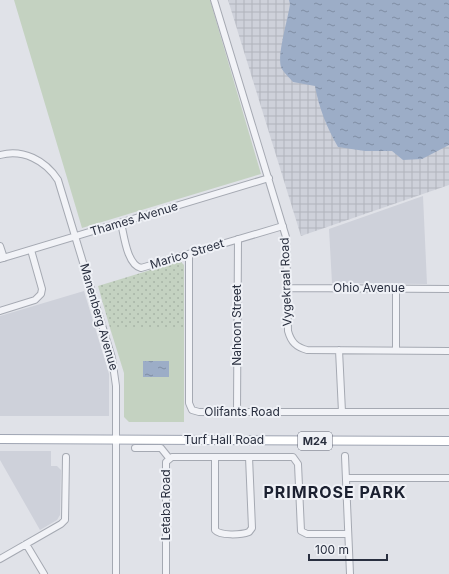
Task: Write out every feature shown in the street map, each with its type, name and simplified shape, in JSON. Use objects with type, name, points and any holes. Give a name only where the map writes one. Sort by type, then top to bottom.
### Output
[{"type":"main road","name":"Turf Hall Road","points":[[0,440],[449,441]]},
{"type":"street","name":"Vygekraal Road","points":[[214,0],[269,178],[287,243],[288,331],[293,343],[299,348],[307,350],[449,350]]},
{"type":"street","name":"Manenberg Avenue","points":[[0,155],[14,153],[25,155],[41,162],[53,173],[61,189],[114,364],[116,382],[116,574]]},
{"type":"street","name":"Thames Avenue","points":[[2,259],[269,178]]},
{"type":"street","name":"Marico Street","points":[[121,223],[131,260],[137,267],[146,267],[283,226]]},
{"type":"street","name":"Nahoon Street","points":[[237,412],[238,239]]},
{"type":"street","points":[[0,246],[2,259]]},
{"type":"street","points":[[0,311],[34,300],[41,294],[42,289],[31,250]]},
{"type":"street","name":"Olifants Road","points":[[189,254],[190,407],[195,411],[449,412]]},
{"type":"street","name":"Ohio Avenue","points":[[288,288],[449,289]]},
{"type":"street","points":[[396,288],[396,350]]},
{"type":"street","points":[[339,350],[342,412]]},
{"type":"street","points":[[135,448],[161,448],[169,458]]},
{"type":"street","points":[[0,560],[62,524],[65,520],[66,456]]},
{"type":"street","points":[[345,456],[350,574]]},
{"type":"street","points":[[215,457],[215,530],[219,533],[243,534],[249,532],[252,527],[248,457]]},
{"type":"street","name":"Letaba Road","points":[[166,574],[166,462],[169,458],[293,457],[298,464],[301,530],[307,534],[348,534]]},
{"type":"street","points":[[346,478],[449,478]]},
{"type":"street","points":[[26,544],[44,574]]},
{"type":"shaded area","points":[[228,0],[449,0],[449,185],[301,236]]},
{"type":"shaded area","points":[[423,196],[427,284],[332,283],[329,229]]},
{"type":"shaded area","points":[[84,291],[109,374],[109,416],[0,416],[0,316]]},
{"type":"shaded area","points":[[0,451],[51,451],[51,466],[57,466],[61,470],[60,515],[57,520],[40,530],[0,460]]},
{"type":"green space","points":[[14,0],[210,0],[261,174],[82,228]]},
{"type":"green space","points":[[180,261],[184,265],[184,328],[110,328],[98,286]]},
{"type":"green space","points":[[110,328],[184,328],[184,422],[129,422],[124,417],[124,373]]},
{"type":"water","points":[[289,0],[449,0],[449,145],[422,159],[403,160],[392,151],[365,151],[338,147],[324,118],[315,86],[293,82],[281,67],[280,54],[290,4]]},
{"type":"water","points":[[143,361],[169,361],[169,377],[143,377]]},
{"type":"district","name":"PRIMROSE PARK","points":[[335,492]]}]
